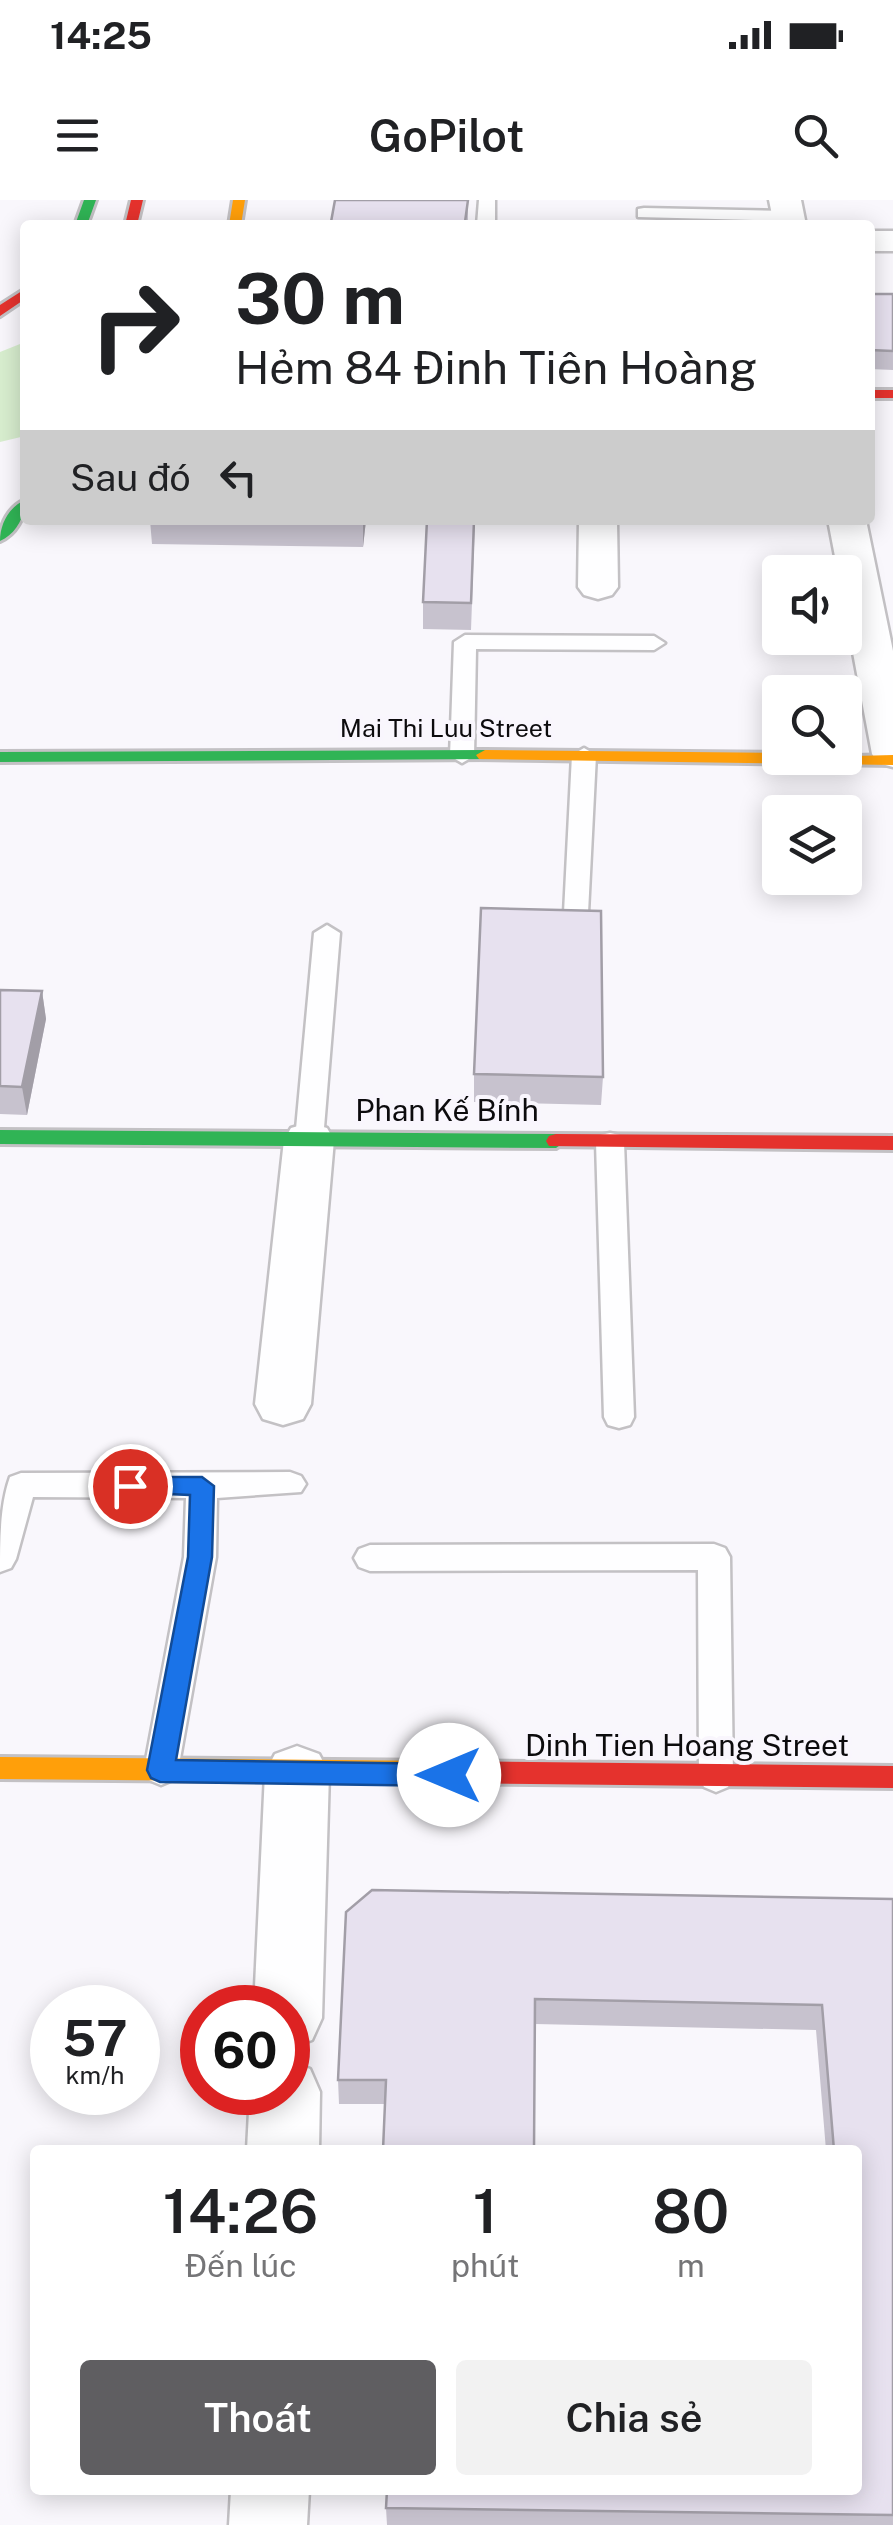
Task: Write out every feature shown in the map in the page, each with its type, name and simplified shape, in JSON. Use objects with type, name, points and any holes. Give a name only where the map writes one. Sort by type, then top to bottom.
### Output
[{"type":"street","points":[[0,312],[20,297]]},
{"type":"street","points":[[0,536],[20,511]]},
{"type":"street","points":[[598,525],[598,587]]},
{"type":"street","points":[[848,525],[893,757]]},
{"type":"street","name":"Mai Thi Luu Street","points":[[0,757],[893,757]]},
{"type":"street","name":"Phan Kế Bính","points":[[0,1136],[893,1143]]},
{"type":"street","points":[[283,1404],[309,1140]]},
{"type":"street","name":"Dinh Tien Hoang Street","points":[[0,1768],[893,1777]]},
{"type":"street","points":[[289,1985],[297,1773]]},
{"type":"street","points":[[282,2145],[284,2115]]},
{"type":"street","points":[[268,2525],[270,2495]]},
{"type":"lane","points":[[644,214],[788,213]]},
{"type":"lane","points":[[462,756],[464,642],[654,642]]},
{"type":"lane","points":[[576,913],[584,755]]},
{"type":"lane","points":[[309,1140],[327,933]]},
{"type":"lane","points":[[610,1142],[619,1417]]},
{"type":"lane","points":[[0,1559],[20,1486],[290,1484]]},
{"type":"lane","points":[[160,1770],[200,1557],[202,1486]]},
{"type":"lane","points":[[370,1558],[714,1557],[716,1777]]},
{"type":"green space","points":[[20,344],[20,437],[0,442],[0,352]]},
{"type":"building","points":[[335,200],[468,200],[465,220],[331,220]]},
{"type":"building","points":[[875,294],[893,294],[893,351],[875,350]]},
{"type":"building","points":[[427,525],[474,525],[471,603],[423,602]]},
{"type":"building","points":[[481,908],[601,911],[603,1077],[474,1074]]},
{"type":"building","points":[[0,990],[42,991],[22,1087],[0,1086]]},
{"type":"building","points":[[372,1890],[893,1899],[893,2515],[386,2508],[387,2495],[862,2495],[862,2145],[834,2145],[822,2005],[535,1999],[534,2145],[383,2145],[386,2080],[338,2080],[346,1912]]},
{"type":"traffic: fast","points":[[83,220],[90,200]]},
{"type":"traffic: fast","points":[[0,536],[20,511]]},
{"type":"traffic: fast","points":[[0,757],[485,755]]},
{"type":"traffic: fast","points":[[0,1137],[556,1141]]},
{"type":"traffic: slow","points":[[236,220],[239,200]]},
{"type":"traffic: slow","points":[[485,755],[893,760]]},
{"type":"traffic: slow","points":[[0,1768],[440,1772]]},
{"type":"traffic: jam","points":[[132,220],[137,200]]},
{"type":"traffic: jam","points":[[0,312],[20,297]]},
{"type":"traffic: jam","points":[[875,394],[893,394]]},
{"type":"traffic: jam","points":[[556,1141],[893,1143]]},
{"type":"traffic: jam","points":[[440,1772],[893,1777]]},
{"type":"route","points":[[130,1486],[202,1486],[200,1557],[160,1770],[449,1775]]}]
